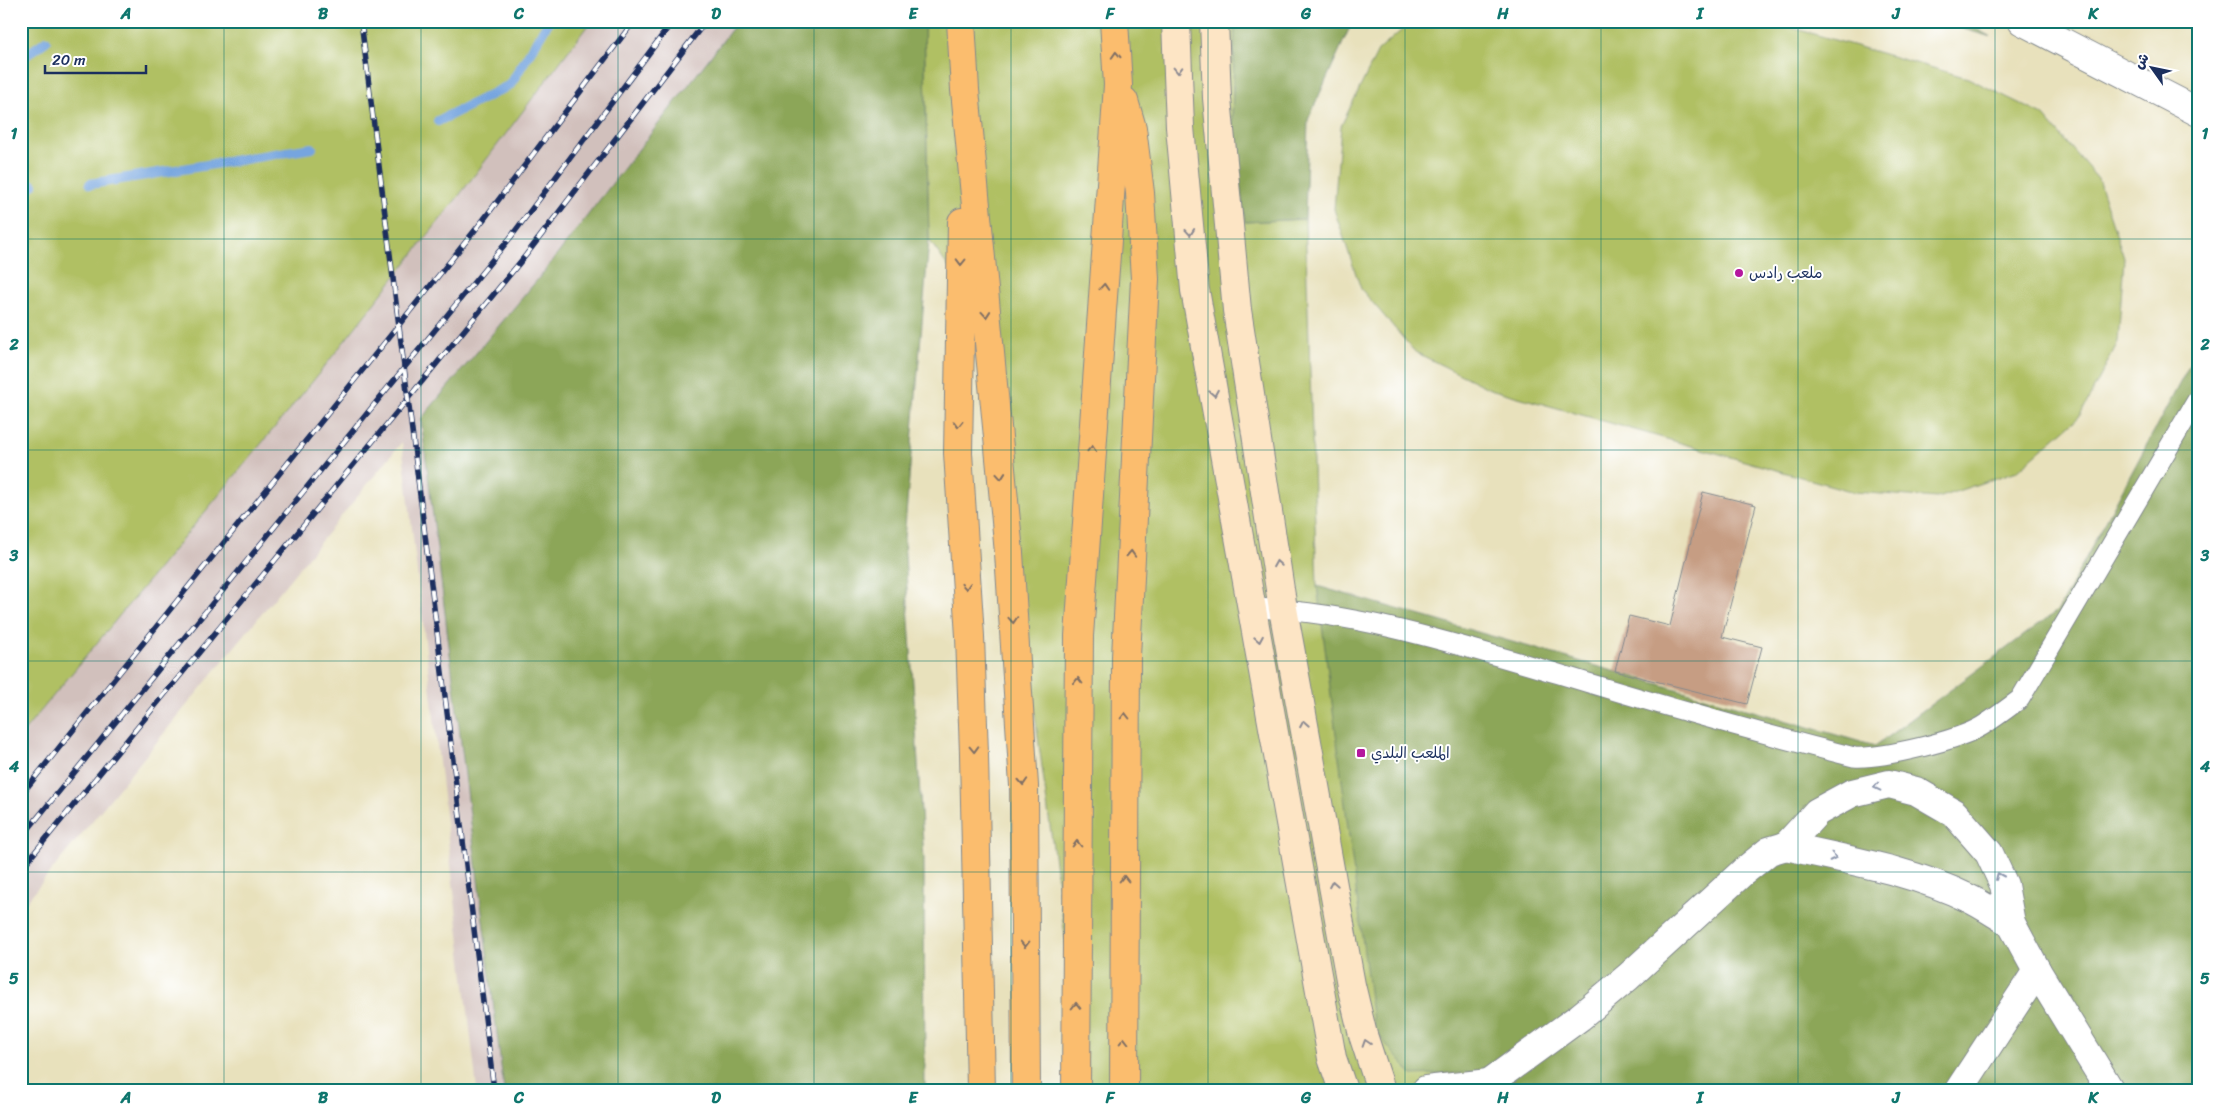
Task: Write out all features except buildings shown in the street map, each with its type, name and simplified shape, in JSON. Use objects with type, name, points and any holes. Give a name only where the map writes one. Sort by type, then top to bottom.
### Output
[{"type":"highway","points":[[961,21],[965,90],[1009,554],[1024,786],[1026,1090]]},
{"type":"highway","points":[[1076,1090],[1079,636],[1118,85],[1114,21]]},
{"type":"highway","points":[[1118,85],[1132,128],[1140,193],[1145,279],[1126,657],[1124,1090]]},
{"type":"highway","points":[[965,90],[958,453],[970,636],[981,1090]]},
{"type":"street","points":[[1176,21],[1180,127],[1195,290],[1332,1058],[1343,1090]]},
{"type":"street","points":[[1214,21],[1217,98],[1237,310],[1283,609],[1351,985],[1363,1035],[1381,1090]]},
{"type":"street","points":[[2022,21],[2198,112]]},
{"type":"street","points":[[1786,846],[1817,812],[1852,793],[1889,784],[1916,791],[1954,813],[1989,853],[2004,885],[2011,923],[2037,971],[2110,1090]]},
{"type":"street","points":[[1426,1090],[1488,1087],[1622,983],[1713,898],[1769,851],[1786,846],[1862,863],[1922,880],[1968,897],[2011,923]]},
{"type":"street","points":[[1959,1090],[2037,971]]},
{"type":"lane","points":[[1253,608],[1283,609],[1397,628],[1743,729],[1854,757],[1871,758],[1935,743],[1981,727],[2020,699],[2198,398]]},
{"type":"shaded area","points":[[591,21],[738,21],[543,273],[421,419],[504,1090],[477,1090],[402,442],[21,908],[21,735],[313,381],[458,197]]},
{"type":"green space","points":[[21,21],[591,21],[458,197],[313,381],[21,735]]},
{"type":"green space","points":[[738,21],[924,21],[929,240],[904,539],[924,859],[925,1090],[504,1090],[421,419],[543,273]]},
{"type":"green space","points":[[924,21],[1235,21],[1232,120],[1246,222],[1305,219],[1317,586],[1485,1072],[1488,1090],[1086,1090],[980,311],[929,240]]},
{"type":"green space","points":[[1235,21],[1356,21],[1350,27],[1308,120],[1305,219],[1245,222],[1232,120]]},
{"type":"green space","name":"ملعب رادس","points":[[1412,21],[1768,21],[1968,78],[2043,115],[2098,179],[2124,258],[2118,342],[2080,416],[2017,471],[1937,498],[1854,492],[1490,389],[1415,352],[1361,289],[1334,209],[1341,126],[1378,51]]},
{"type":"green space","points":[[1936,21],[1962,21],[1991,37]]},
{"type":"green space","points":[[2198,349],[2198,1090],[1487,1090],[1485,1072],[1412,1075],[1374,1030],[1317,586],[1875,746],[2058,610]]},
{"type":"waterway","points":[[438,121],[510,85],[549,21]]},
{"type":"waterway","points":[[21,59],[46,41]]},
{"type":"waterway","points":[[90,184],[312,148]]},
{"type":"waterway","points":[[21,189],[33,185]]},
{"type":"railway","points":[[361,21],[494,1090]]},
{"type":"railway","points":[[21,795],[484,219],[634,21]]},
{"type":"railway","points":[[21,838],[510,238],[673,21]]},
{"type":"railway","points":[[21,869],[526,255],[706,21]]},
{"type":"place","name":"ملعب رادس","points":[[1739,273]]},
{"type":"place","name":"الملعب البلدي","points":[[1361,753]]}]
